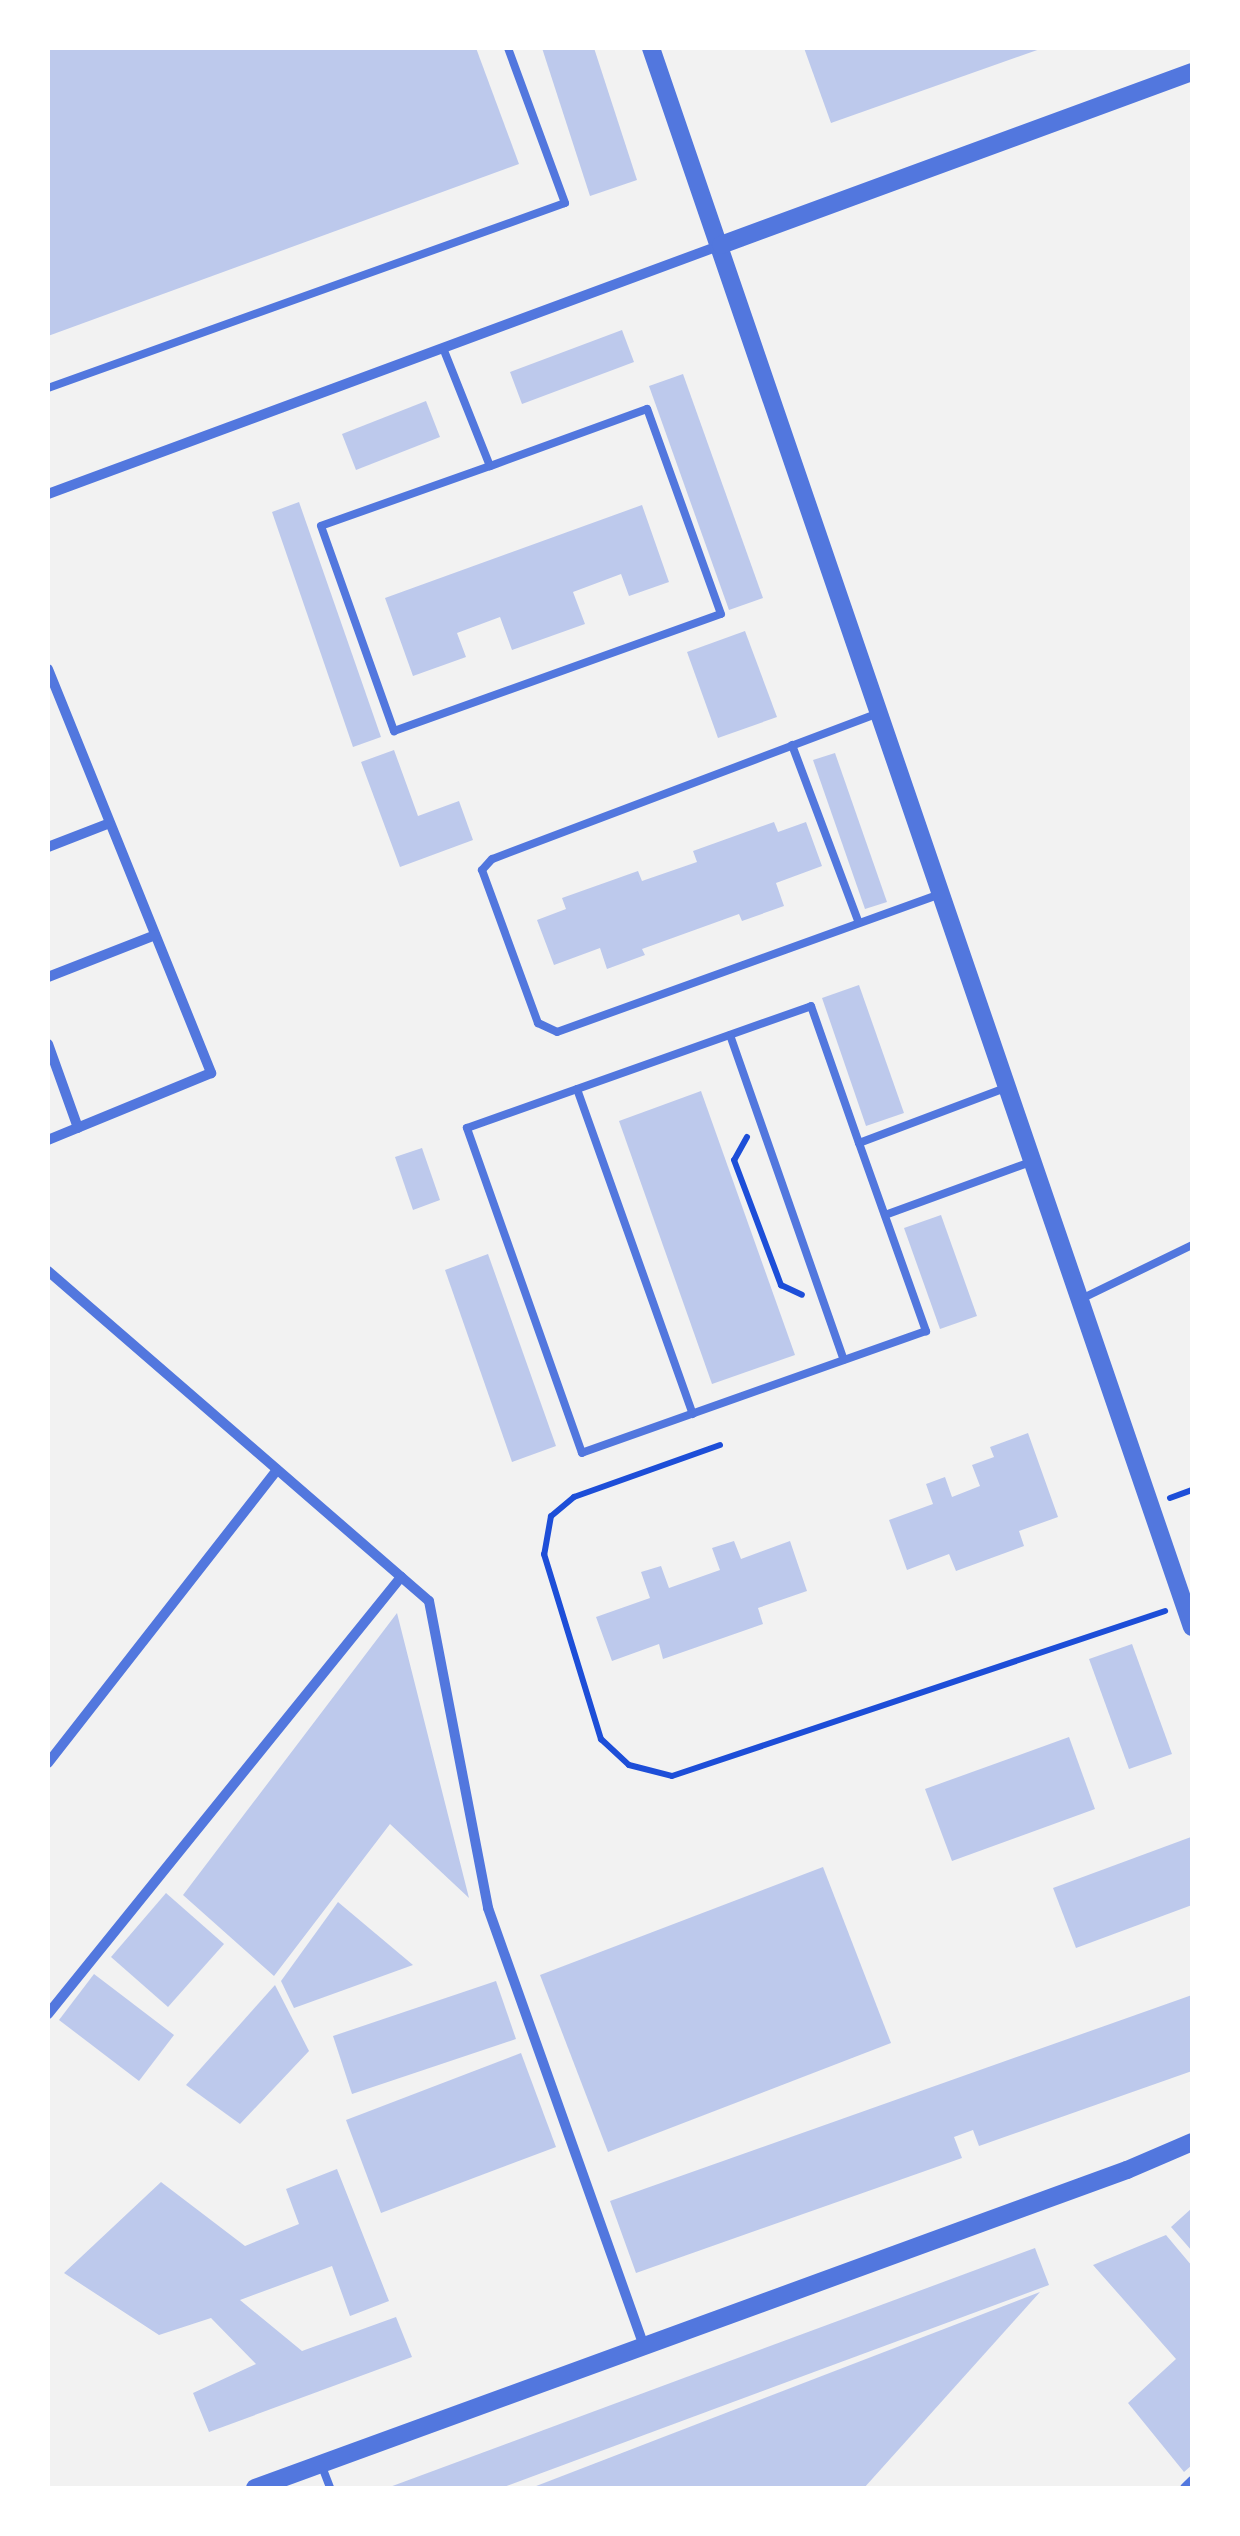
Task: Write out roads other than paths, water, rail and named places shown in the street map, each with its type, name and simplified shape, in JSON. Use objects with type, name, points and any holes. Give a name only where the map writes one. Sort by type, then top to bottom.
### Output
[{"type":"street","points":[[651,48],[1192,1627]]},
{"type":"street","points":[[48,494],[1192,72]]},
{"type":"street","points":[[48,670],[212,1073],[48,1140]]},
{"type":"street","points":[[48,847],[110,823]]},
{"type":"street","points":[[48,977],[155,935]]},
{"type":"street","points":[[48,1044],[78,1128]]},
{"type":"street","points":[[50,1279],[429,1601],[488,1908],[644,2346]]},
{"type":"street","points":[[48,1763],[277,1470]]},
{"type":"street","points":[[48,2014],[401,1576]]},
{"type":"street","points":[[255,2488],[1128,2170],[1192,2142]]},
{"type":"street","points":[[1184,2488],[1192,2481]]},
{"type":"lane","points":[[48,388],[564,203],[508,48]]},
{"type":"lane","points":[[443,348],[490,466]]},
{"type":"lane","points":[[647,409],[720,614],[394,731],[321,526],[490,466],[647,409]]},
{"type":"lane","points":[[880,712],[492,859],[482,870],[538,1023],[556,1032],[942,893]]},
{"type":"lane","points":[[792,746],[859,923]]},
{"type":"lane","points":[[811,1006],[926,1332],[582,1453],[467,1128],[730,1035],[811,1006]]},
{"type":"lane","points":[[730,1035],[844,1360]]},
{"type":"lane","points":[[860,1142],[1008,1087]]},
{"type":"lane","points":[[577,1089],[693,1414]]},
{"type":"lane","points":[[885,1215],[1034,1161]]},
{"type":"lane","points":[[1081,1299],[1192,1245]]},
{"type":"lane","points":[[320,2464],[330,2488]]}]
